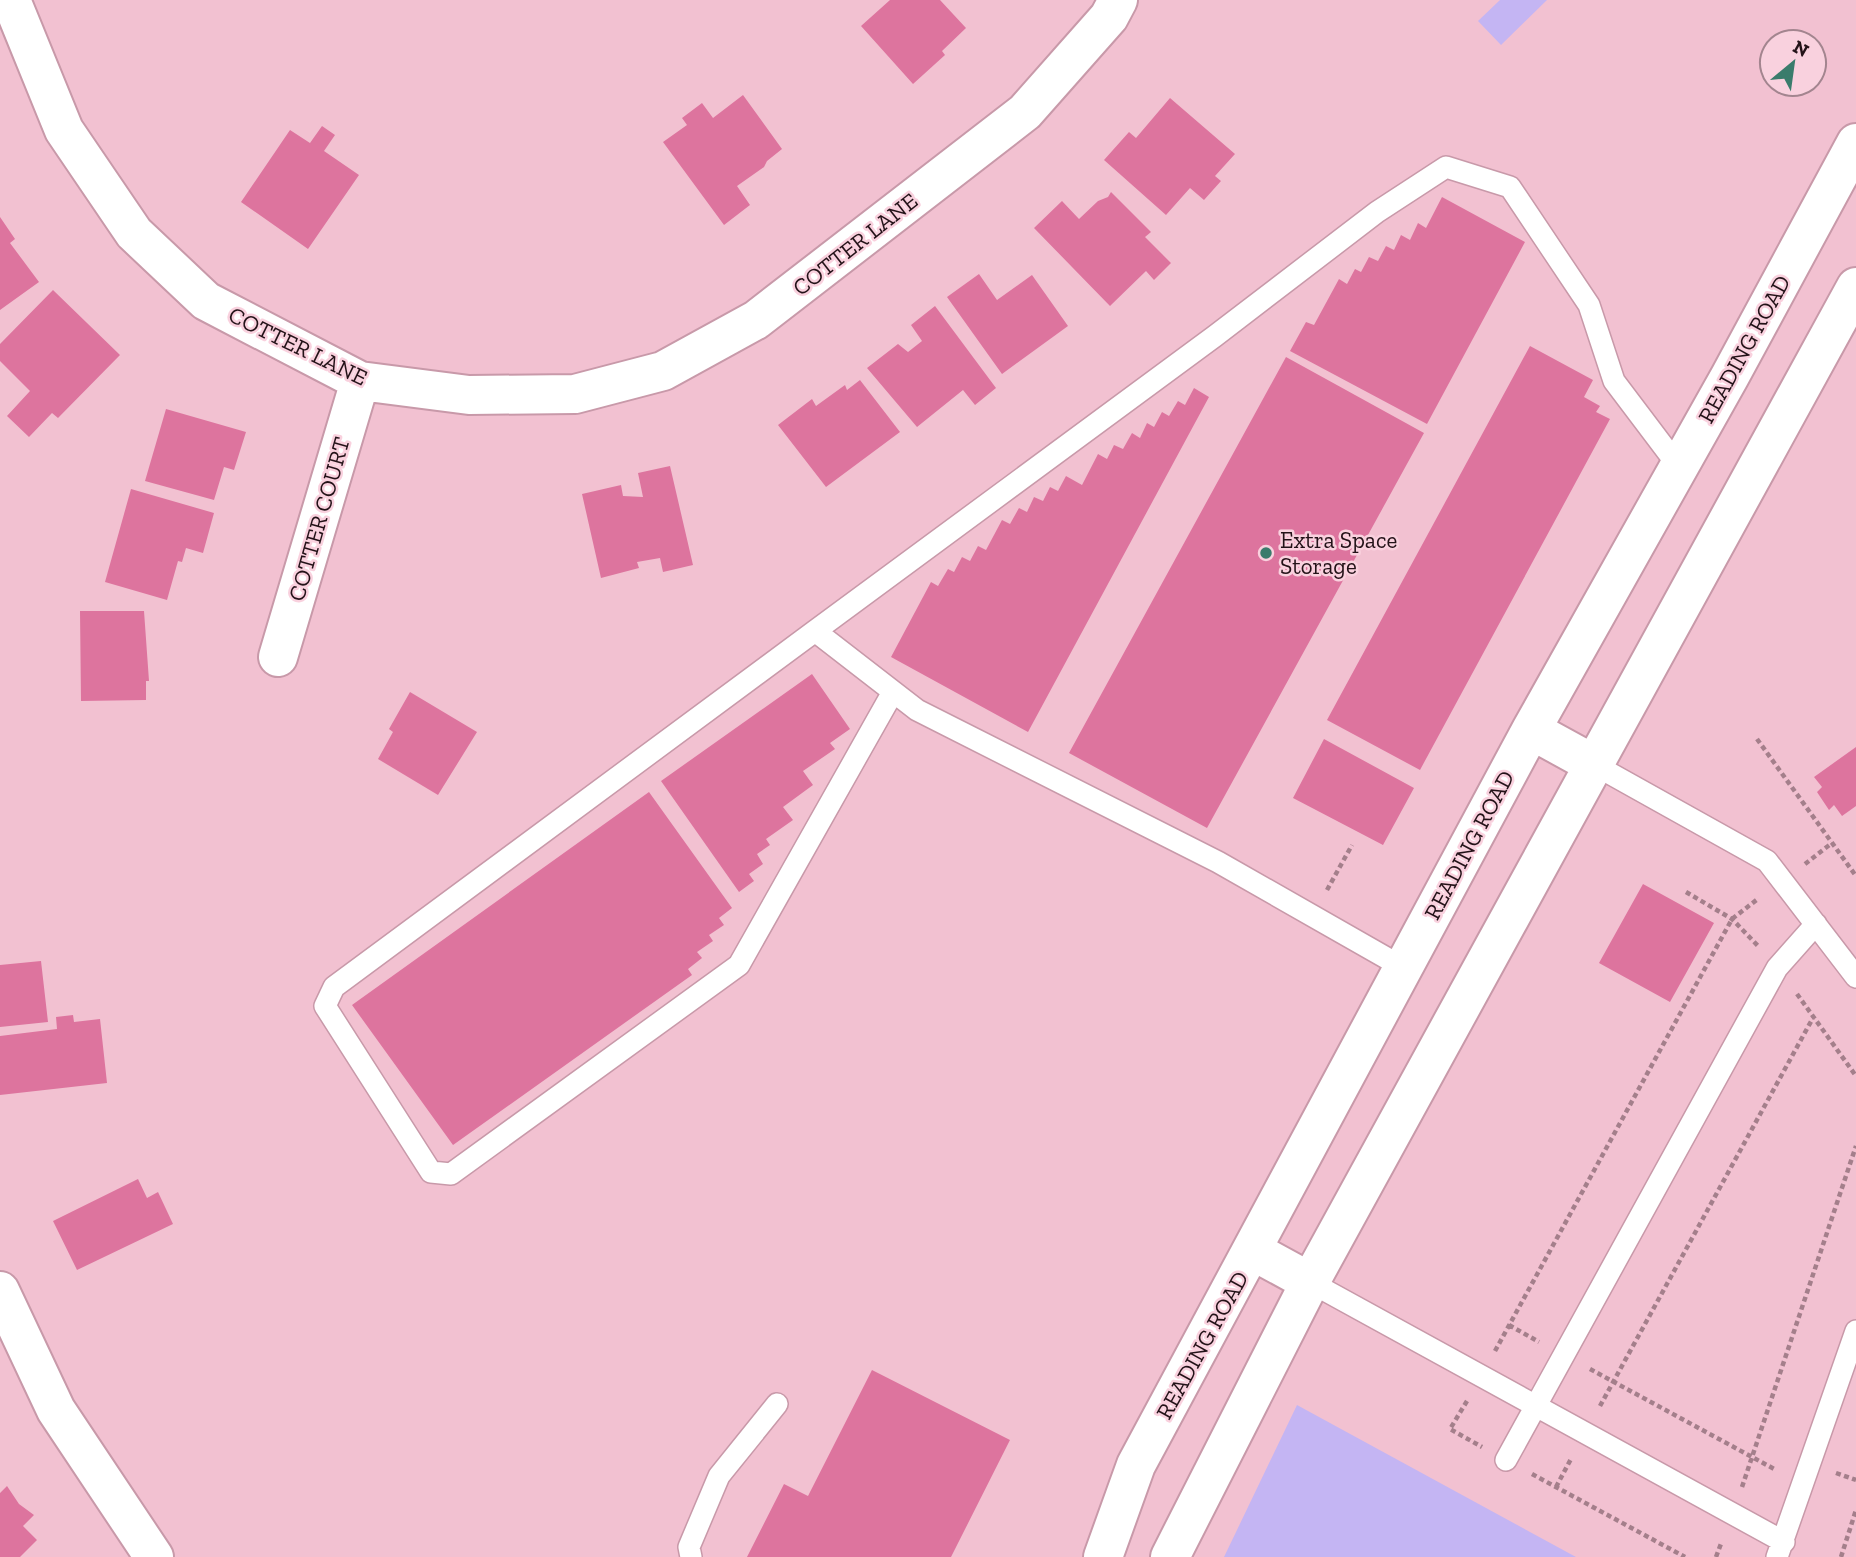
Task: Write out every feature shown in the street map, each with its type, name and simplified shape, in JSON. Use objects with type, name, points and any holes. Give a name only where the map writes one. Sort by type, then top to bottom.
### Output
[{"type":"main road","name":"COTTER LANE","points":[[11,0],[64,130],[134,233],[206,301],[360,381],[469,395],[575,394],[663,371],[756,320],[1025,112],[1109,17],[1118,0]]},
{"type":"main road","name":"READING ROAD","points":[[1103,1557],[1136,1465],[1531,730],[1856,143]]},
{"type":"main road","points":[[1170,1557],[1310,1282],[1856,287]]},
{"type":"main road","name":"COTTER COURT","points":[[278,657],[360,381]]},
{"type":"main road","points":[[1531,730],[1595,765]]},
{"type":"main road","points":[[1253,1251],[1310,1282]]},
{"type":"main road","points":[[0,1291],[56,1410],[154,1557]]},
{"type":"lane","points":[[893,692],[739,965],[451,1174],[431,1172],[325,1006],[334,987],[1215,337],[1377,212],[1446,167],[1510,187],[1589,305],[1614,381],[1679,467]]},
{"type":"lane","points":[[815,631],[917,710],[1218,862],[1404,968]]},
{"type":"lane","points":[[1595,765],[1743,845],[1767,861],[1856,977]]},
{"type":"lane","points":[[1506,1460],[1777,968],[1816,924]]},
{"type":"lane","points":[[1310,1282],[1732,1515],[1781,1550],[1856,1331]]},
{"type":"lane","points":[[691,1557],[689,1547],[719,1476],[777,1404]]},
{"type":"path","points":[[1757,739],[1856,876]]},
{"type":"path","points":[[1685,1557],[1450,1429],[1482,1376],[1732,919],[1832,843]]},
{"type":"path","points":[[1312,917],[1352,845]]},
{"type":"path","points":[[1556,1487],[1814,1016]]},
{"type":"path","points":[[1716,1557],[1752,1460],[1856,1146]]},
{"type":"path","points":[[1509,1325],[1752,1460],[1782,1473],[1832,1472],[1856,1480]]},
{"type":"path","points":[[1841,1557],[1856,1510]]},
{"type":"shaded area","points":[[1500,0],[1547,0],[1501,45],[1478,21]]},
{"type":"shaded area","points":[[1297,1405],[1576,1557],[1224,1557]]},
{"type":"building","points":[[890,0],[940,0],[966,28],[942,51],[945,55],[913,84],[861,26]]},
{"type":"building","points":[[743,95],[782,149],[767,161],[764,167],[737,186],[750,205],[724,225],[663,142],[687,125],[682,118],[702,103],[713,118]]},
{"type":"building","points":[[1170,98],[1235,154],[1215,176],[1221,181],[1204,200],[1190,188],[1166,215],[1104,160],[1129,132],[1136,138]]},
{"type":"building","points":[[322,126],[335,135],[324,151],[359,175],[308,249],[241,202],[290,130],[310,143]]},
{"type":"building","points":[[1111,192],[1151,232],[1145,237],[1171,263],[1154,280],[1146,271],[1110,306],[1034,228],[1062,201],[1079,219]]},
{"type":"building","points":[[1442,197],[1525,242],[1427,424],[1290,351],[1306,322],[1314,325],[1339,279],[1347,284],[1355,269],[1361,272],[1369,257],[1378,261],[1386,246],[1394,250],[1401,235],[1410,240],[1418,223],[1426,228]]},
{"type":"building","points":[[0,217],[15,239],[10,243],[39,282],[0,310]]},
{"type":"building","points":[[979,274],[997,300],[1032,275],[1068,326],[1002,374],[947,297]]},
{"type":"building","points":[[53,290],[120,355],[58,418],[52,413],[29,437],[7,416],[30,391],[0,361],[0,344]]},
{"type":"building","points":[[935,306],[996,388],[975,405],[963,390],[917,427],[867,368],[898,344],[908,352],[922,341],[911,325]]},
{"type":"building","points":[[1530,346],[1593,380],[1584,397],[1600,406],[1596,412],[1610,419],[1420,770],[1327,720]]},
{"type":"building","points":[[1286,357],[1424,433],[1207,828],[1069,753]]},
{"type":"building","points":[[860,380],[900,432],[826,487],[778,425],[812,399],[816,406],[845,385],[847,390]]},
{"type":"building","points":[[1194,388],[1209,397],[1028,732],[891,657],[931,582],[938,586],[948,569],[954,572],[962,557],[970,561],[978,546],[986,550],[1002,520],[1010,524],[1019,508],[1027,512],[1034,497],[1043,501],[1050,487],[1058,491],[1066,476],[1082,485],[1098,454],[1107,459],[1114,445],[1123,449],[1132,433],[1140,438],[1147,423],[1154,427],[1162,412],[1169,416],[1178,401],[1185,405]]},
{"type":"building","points":[[166,409],[246,432],[234,470],[224,467],[214,500],[145,481]]},
{"type":"building","points":[[670,466],[693,565],[663,572],[660,558],[637,562],[639,568],[601,578],[582,494],[621,485],[623,496],[643,497],[638,473]]},
{"type":"building","points":[[131,489],[214,513],[203,553],[186,548],[182,562],[178,561],[167,600],[105,582]]},
{"type":"building","points":[[80,611],[144,611],[149,681],[146,681],[146,700],[81,701]]},
{"type":"building","points":[[812,674],[850,729],[830,743],[835,749],[803,771],[813,785],[783,807],[793,820],[766,839],[770,845],[757,854],[763,864],[749,874],[754,881],[739,892],[661,781]]},
{"type":"building","points":[[410,692],[477,732],[438,795],[378,759],[393,732],[389,729]]},
{"type":"building","points":[[1324,739],[1414,788],[1383,845],[1293,798]]},
{"type":"building","points":[[1856,747],[1856,806],[1842,816],[1834,805],[1829,810],[1817,792],[1822,787],[1814,777]]},
{"type":"building","points":[[649,792],[732,908],[719,918],[724,925],[709,935],[713,941],[697,952],[702,958],[688,969],[692,975],[453,1145],[352,1005]]},
{"type":"building","points":[[1643,884],[1714,923],[1670,1002],[1599,963]]},
{"type":"building","points":[[41,961],[48,1022],[0,1027],[0,965]]},
{"type":"building","points":[[73,1015],[74,1022],[100,1019],[107,1083],[0,1095],[0,1036],[57,1029],[56,1017]]},
{"type":"building","points":[[138,1179],[147,1198],[158,1192],[173,1224],[77,1270],[53,1221]]},
{"type":"building","points":[[872,1370],[1010,1440],[951,1557],[747,1557],[784,1484],[808,1496]]},
{"type":"building","points":[[7,1486],[19,1504],[34,1515],[23,1526],[37,1540],[20,1557],[0,1557],[0,1493]]},
{"type":"place","name":"Extra Space Storage","points":[[1266,553]]}]
